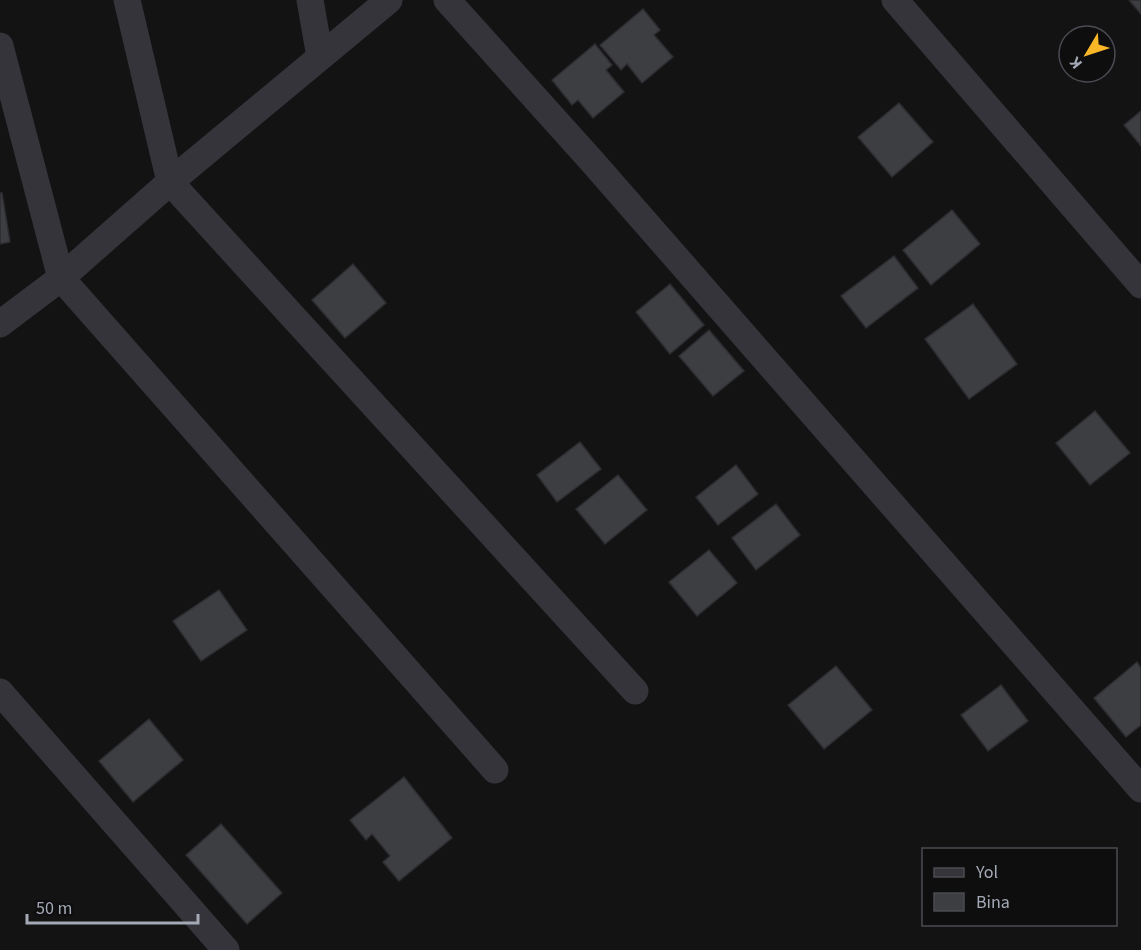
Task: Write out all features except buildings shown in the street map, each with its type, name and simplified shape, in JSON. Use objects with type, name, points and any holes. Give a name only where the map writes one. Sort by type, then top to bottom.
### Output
[{"type":"street","points":[[128,0],[170,182],[635,691]]},
{"type":"street","points":[[310,0],[320,57]]},
{"type":"street","points":[[0,324],[61,278],[170,182],[389,0]]},
{"type":"street","points":[[447,0],[614,186],[1141,789]]},
{"type":"street","points":[[895,0],[1141,285]]},
{"type":"street","points":[[0,46],[61,278],[495,770]]},
{"type":"street","points":[[0,692],[226,950]]}]
